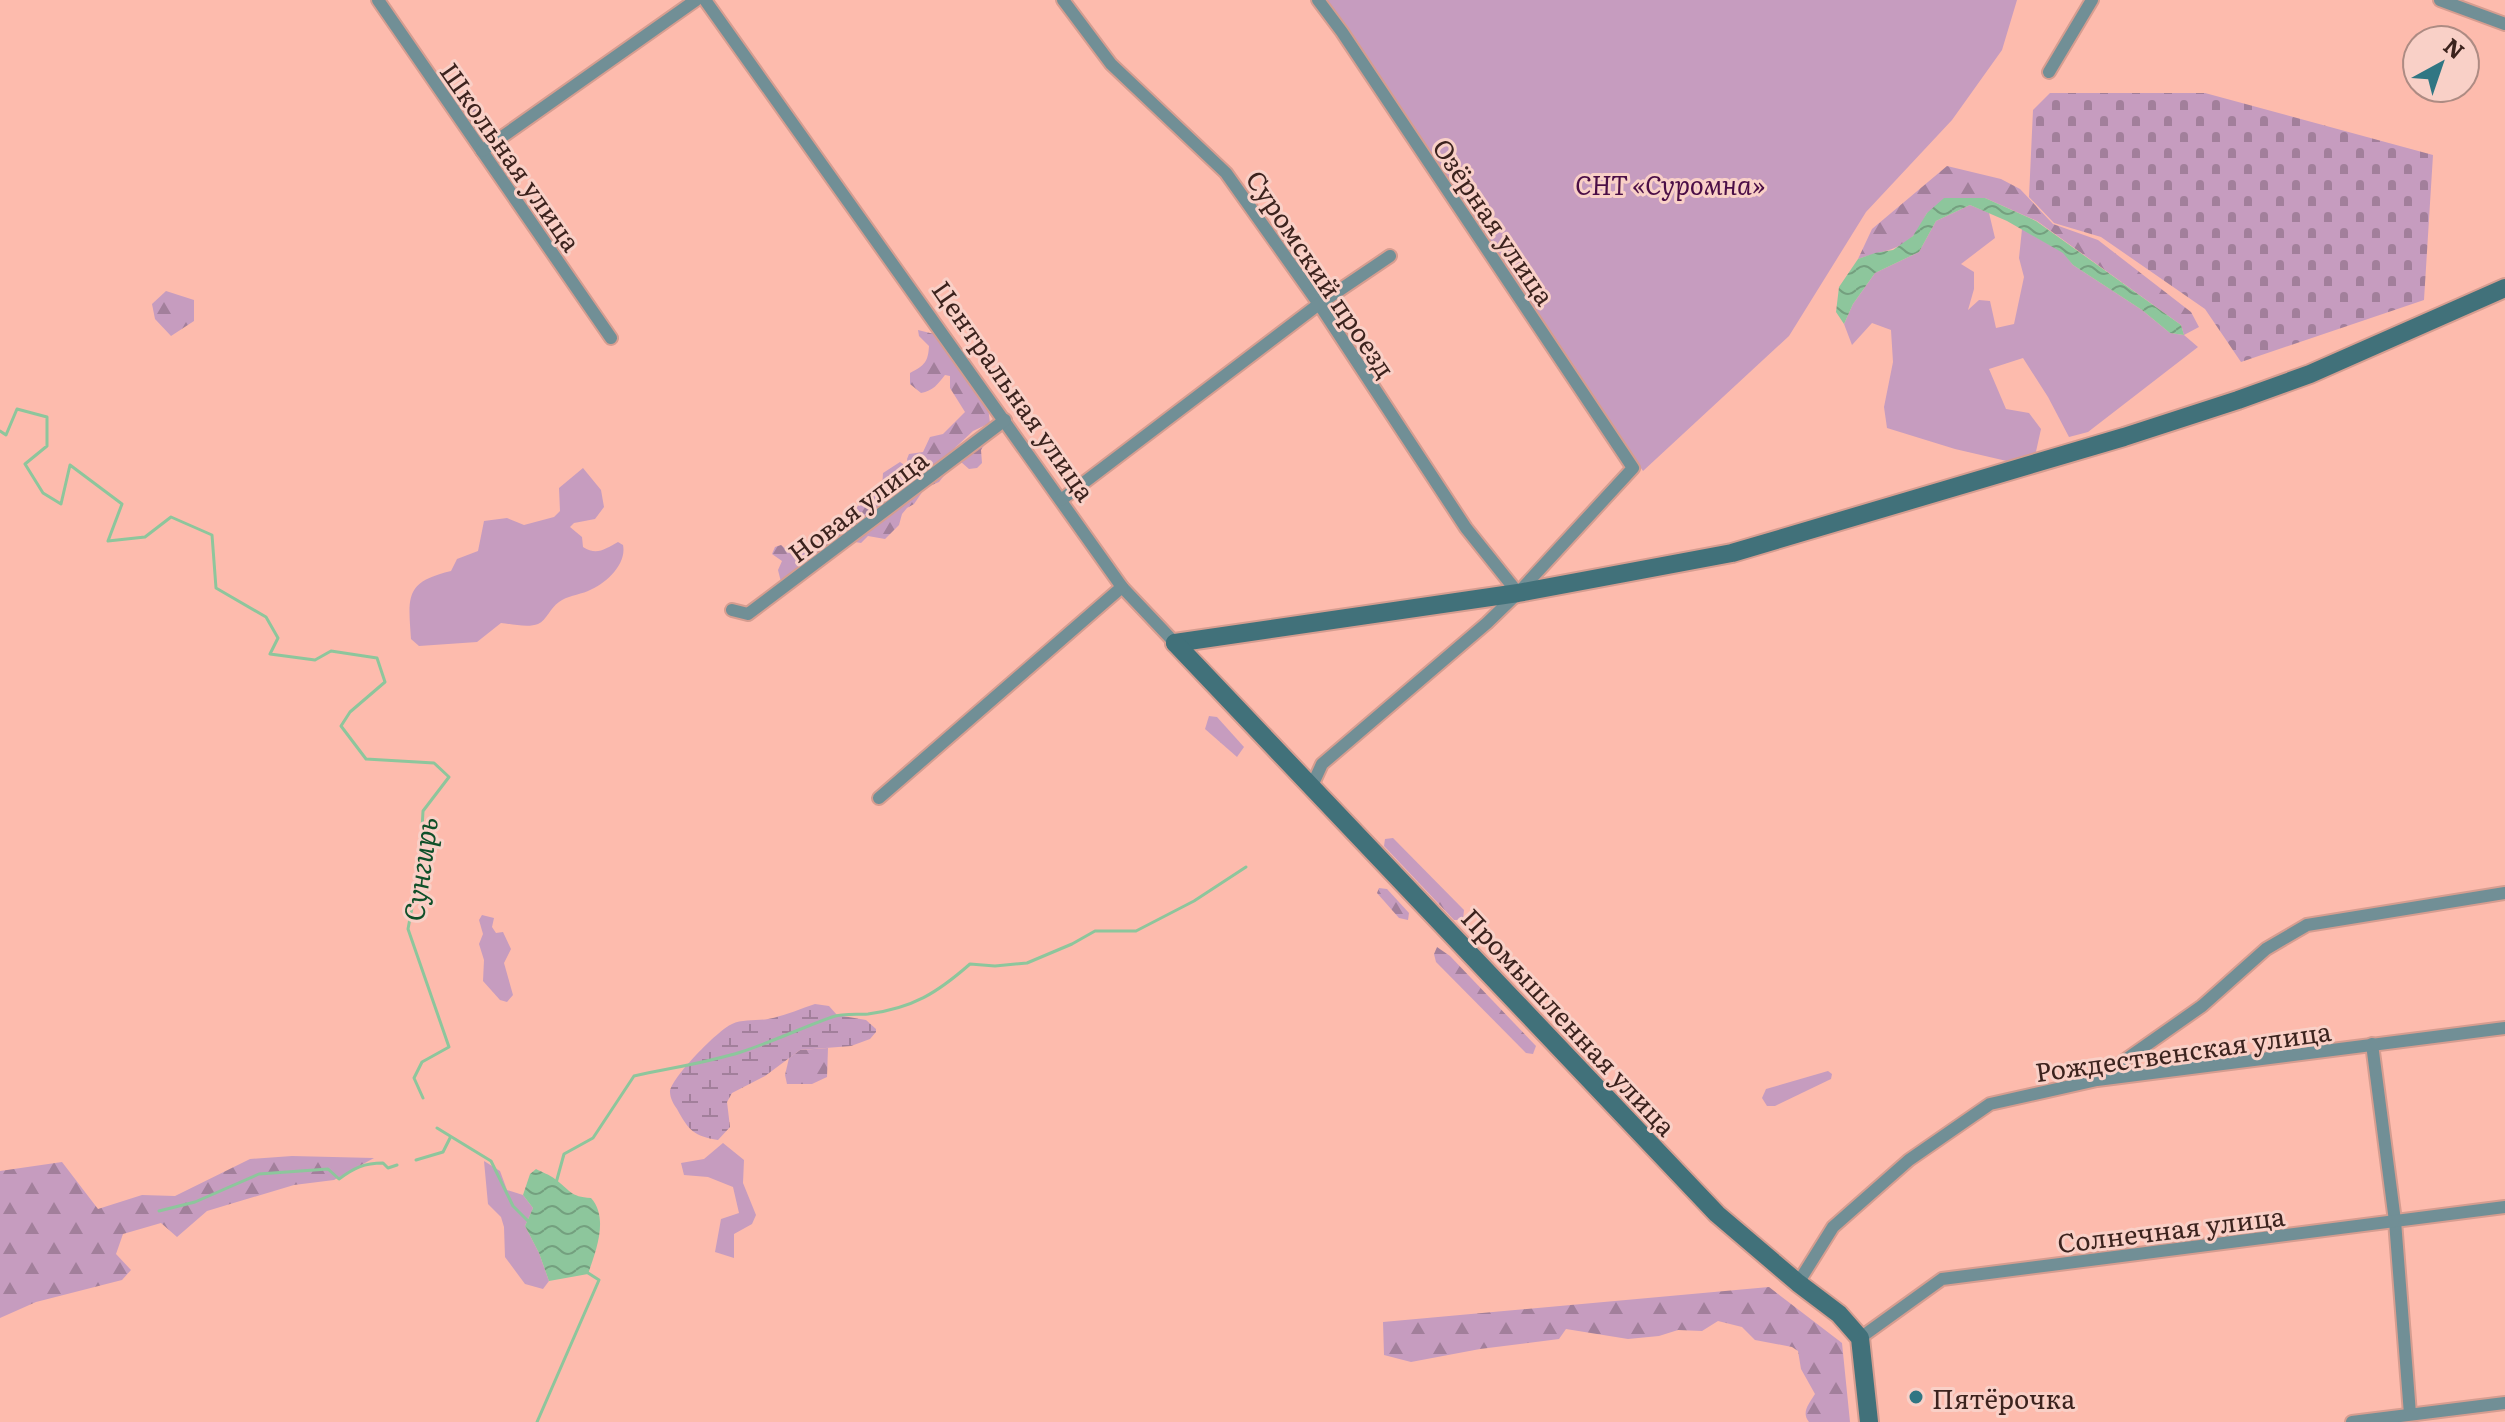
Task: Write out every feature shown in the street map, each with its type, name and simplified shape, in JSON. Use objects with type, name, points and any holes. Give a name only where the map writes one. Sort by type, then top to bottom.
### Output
[{"type":"street","name":"Школьная улица","points":[[378,0],[611,338]]},
{"type":"street","points":[[482,151],[696,0]]},
{"type":"street","name":"Центральная улица","points":[[705,0],[1122,587],[1311,788]]},
{"type":"street","name":"Суромский проезд","points":[[1063,0],[1111,64],[1226,173],[1319,304],[1466,528],[1518,593]]},
{"type":"street","name":"Озёрная улица","points":[[1318,0],[1351,44],[1633,468],[1518,593]]},
{"type":"street","points":[[2049,72],[2092,0]]},
{"type":"street","points":[[2440,0],[2505,24]]},
{"type":"street","points":[[1061,500],[1319,304],[1390,256]]},
{"type":"street","points":[[1175,643],[1518,593],[1732,553],[2124,437],[2238,400],[2310,374],[2505,288]]},
{"type":"street","name":"Новая улица","points":[[732,610],[748,614],[1005,420]]},
{"type":"street","points":[[879,798],[1122,587]]},
{"type":"street","points":[[1311,788],[1322,764],[1518,593]]},
{"type":"street","name":"Промышленная улица","points":[[1311,788],[1717,1214],[1839,1314],[1860,1338]]},
{"type":"street","points":[[2097,1080],[2202,1006],[2266,949],[2307,925],[2505,893]]},
{"type":"street","name":"Рождественская улица","points":[[1798,1283],[1833,1227],[1909,1160],[1990,1104],[2097,1080],[2505,1028]]},
{"type":"street","points":[[2372,1044],[2395,1221],[2410,1414]]},
{"type":"street","name":"Солнечная улица","points":[[1860,1338],[1942,1279],[2505,1207]]},
{"type":"street","points":[[1860,1338],[1869,1422]]},
{"type":"street","points":[[2352,1422],[2505,1403]]},
{"type":"green space","name":"СНТ «Суромна»","points":[[1326,0],[2017,0],[2002,50],[1952,120],[1866,212],[1789,336],[1643,471]]},
{"type":"green space","points":[[2050,93],[2205,93],[2433,155],[2424,300],[2241,362],[2205,309],[2101,237],[2054,223],[2029,197],[2033,110]]},
{"type":"green space","points":[[467,96],[478,107],[481,125],[486,131],[482,136],[458,114],[461,101]]},
{"type":"green space","points":[[1947,166],[2001,179],[2020,189],[2053,224],[2098,240],[2191,312],[2199,327],[2184,335],[2181,325],[2037,221],[1985,198],[1927,213],[1907,241],[1858,259],[1872,229]]},
{"type":"green space","points":[[1970,205],[1989,213],[1995,238],[1961,264],[1974,272],[1974,289],[1968,310],[1979,300],[1990,301],[1996,328],[2014,324],[2024,277],[2019,258],[2022,229],[2064,253],[2073,265],[2142,310],[2170,333],[2184,335],[2198,347],[2088,432],[2069,437],[2023,358],[1989,369],[2006,409],[2029,413],[2041,429],[2035,456],[2011,462],[1887,428],[1884,407],[1893,362],[1891,330],[1872,323],[1852,345],[1844,324],[1853,304],[1875,273],[1919,252],[1936,221]]},
{"type":"green space","points":[[166,291],[194,300],[194,321],[171,336],[155,319],[152,304]]},
{"type":"green space","points":[[918,330],[934,334],[988,407],[990,423],[973,431],[942,460],[782,586],[778,570],[782,561],[772,554],[775,547],[781,545],[796,558],[802,548],[813,551],[826,530],[849,520],[861,503],[877,493],[883,473],[900,462],[909,468],[909,454],[923,452],[930,437],[943,434],[965,412],[950,388],[950,376],[945,375],[932,389],[921,393],[910,384],[910,373],[925,362],[929,351]]},
{"type":"green space","points":[[988,439],[981,450],[982,463],[977,468],[969,469],[961,462],[939,482],[925,488],[885,539],[868,536],[861,543],[855,542],[854,539]]},
{"type":"green space","points":[[583,468],[601,490],[604,507],[595,519],[574,523],[570,527],[582,537],[583,547],[588,550],[601,550],[618,542],[623,545],[622,559],[608,578],[595,588],[559,602],[538,624],[501,623],[477,642],[419,646],[411,639],[410,601],[417,586],[451,571],[457,559],[478,551],[484,521],[507,518],[524,525],[554,517],[560,511],[559,488]]},
{"type":"green space","points":[[1209,716],[1217,717],[1244,747],[1237,757],[1205,729]]},
{"type":"green space","points":[[1393,838],[1464,910],[1463,920],[1454,920],[1384,846],[1385,839]]},
{"type":"green space","points":[[1379,888],[1387,889],[1409,913],[1408,920],[1399,918],[1377,893]]},
{"type":"green space","points":[[482,915],[494,918],[492,927],[496,933],[503,932],[511,949],[504,963],[513,995],[507,1002],[500,1000],[483,981],[484,960],[479,944],[483,934],[479,920]]},
{"type":"green space","points":[[1437,947],[1450,956],[1536,1046],[1533,1054],[1526,1053],[1436,962],[1434,954]]},
{"type":"green space","points":[[815,1004],[829,1006],[837,1015],[866,1020],[876,1032],[870,1039],[851,1046],[800,1050],[765,1076],[732,1093],[727,1102],[730,1127],[718,1140],[703,1137],[689,1127],[673,1103],[670,1092],[678,1076],[706,1044],[736,1022],[774,1018]]},
{"type":"green space","points":[[828,1048],[827,1077],[812,1084],[787,1084],[785,1075],[789,1058],[800,1050]]},
{"type":"green space","points":[[1828,1071],[1832,1074],[1831,1079],[1775,1106],[1767,1106],[1762,1098],[1766,1089]]},
{"type":"green space","points":[[723,1143],[744,1160],[743,1183],[756,1215],[752,1224],[734,1234],[734,1258],[715,1252],[721,1219],[739,1213],[733,1187],[708,1177],[684,1175],[681,1163],[704,1159]]},
{"type":"green space","points":[[292,1156],[374,1158],[334,1180],[294,1185],[207,1211],[177,1237],[161,1223],[123,1234],[116,1254],[131,1270],[122,1280],[36,1302],[0,1318],[0,1171],[62,1162],[98,1209],[142,1195],[175,1196],[250,1159]]},
{"type":"green space","points":[[484,1161],[500,1171],[507,1190],[523,1195],[533,1208],[525,1226],[549,1281],[543,1289],[525,1284],[505,1257],[504,1227],[501,1217],[488,1204]]},
{"type":"green space","points":[[1769,1287],[1842,1343],[1850,1422],[1809,1422],[1806,1411],[1815,1394],[1801,1369],[1798,1351],[1755,1340],[1742,1327],[1718,1321],[1702,1331],[1678,1330],[1659,1336],[1628,1339],[1566,1329],[1559,1339],[1411,1362],[1384,1355],[1383,1322]]},
{"type":"water","points":[[1944,198],[1985,198],[2036,221],[2181,325],[2184,335],[2170,333],[2142,310],[2073,265],[2063,253],[2007,221],[1970,205],[1936,221],[1919,252],[1875,273],[1853,304],[1844,324],[1836,312],[1839,287],[1858,259],[1893,250],[1913,236],[1927,213]]},
{"type":"water","points":[[536,1169],[574,1194],[591,1198],[596,1206],[599,1235],[588,1274],[549,1281],[525,1226],[533,1208],[523,1195],[530,1174]]},
{"type":"waterway","name":"Сунгирь","points":[[0,431],[6,435],[17,409],[47,417],[47,446],[25,464],[43,493],[61,504],[70,465],[122,504],[108,541],[145,537],[171,517],[212,535],[216,588],[266,617],[278,638],[270,654],[315,660],[331,651],[377,658],[385,682],[350,712],[341,726],[366,759],[434,763],[449,777],[423,811],[420,865],[408,929],[449,1047],[422,1062],[414,1078],[423,1098]]},
{"type":"waterway","points":[[556,1183],[564,1154],[593,1138],[634,1076],[741,1052],[837,1016],[898,1008],[924,998],[970,964],[995,966],[1027,963],[1095,931],[1136,931],[1194,901],[1246,867]]},
{"type":"waterway","name":"Сунгирь","points":[[437,1128],[491,1161],[513,1206],[529,1222]]},
{"type":"waterway","points":[[416,1160],[443,1152],[450,1138]]},
{"type":"waterway","points":[[159,1211],[195,1202],[259,1174],[328,1169],[339,1179],[365,1165],[383,1163],[388,1168],[397,1165]]},
{"type":"waterway","name":"Сунгирь","points":[[537,1422],[599,1280],[585,1271]]},
{"type":"place","name":"Пятёрочка","points":[[1916,1397]]}]
